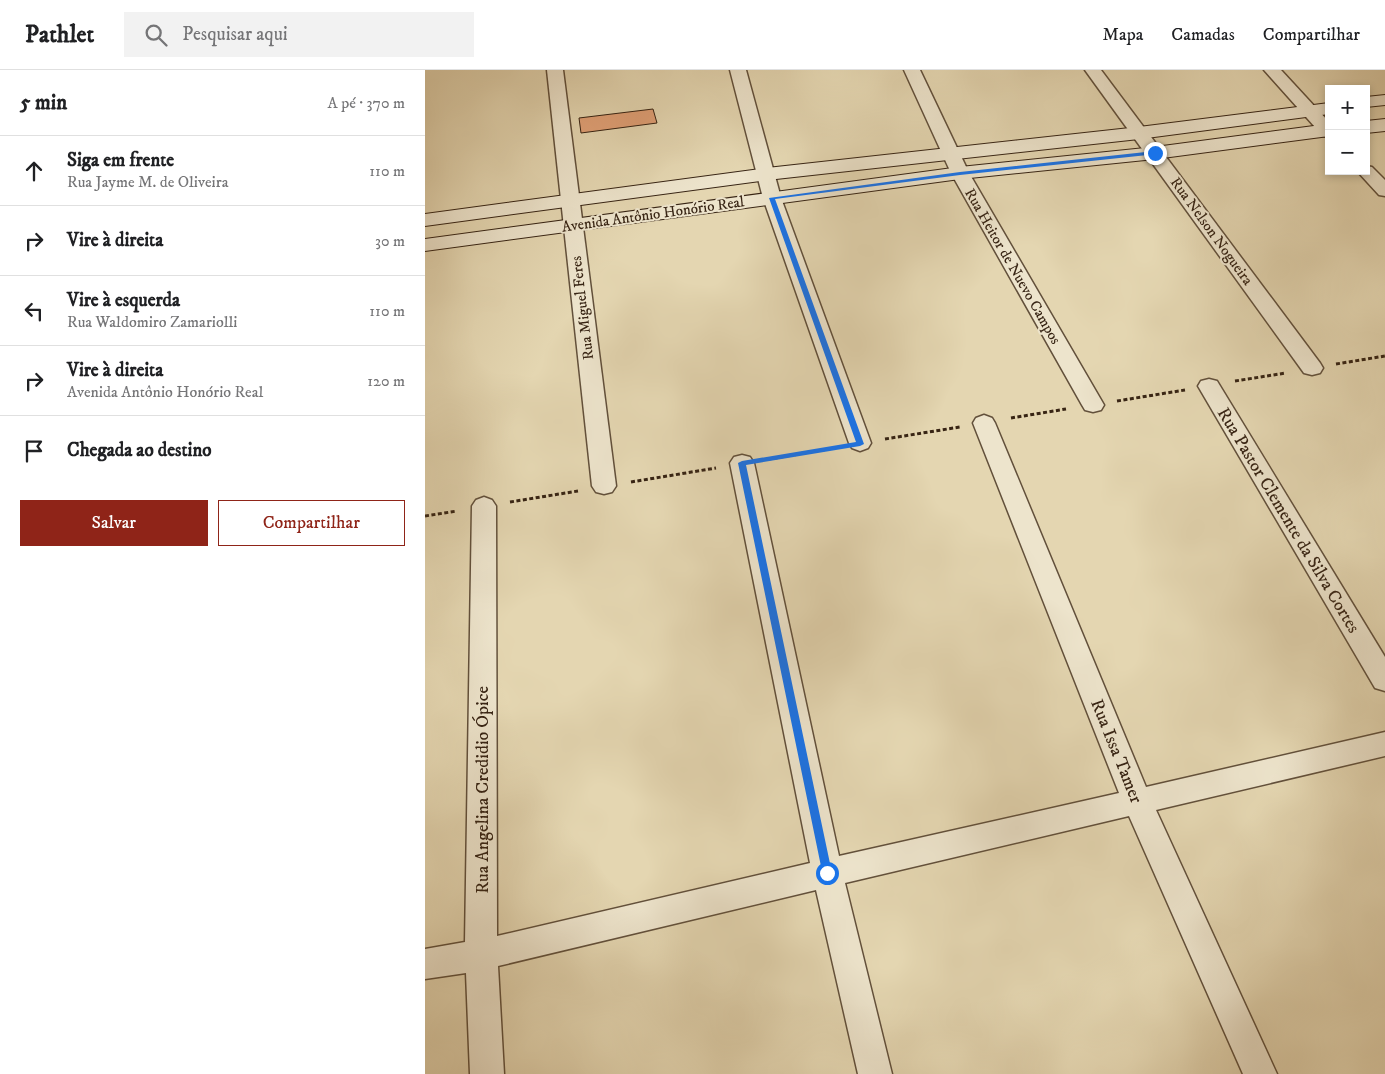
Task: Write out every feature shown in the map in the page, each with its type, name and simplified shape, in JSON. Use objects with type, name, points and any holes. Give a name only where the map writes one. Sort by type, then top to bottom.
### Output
[{"type":"street","name":"Rua Miguel Feres","points":[[555,70],[603,486]]},
{"type":"street","points":[[738,70],[772,198],[860,444]]},
{"type":"street","name":"Rua Heitor de Nuevo Campos","points":[[912,70],[960,174],[1093,405]]},
{"type":"street","name":"Rua Nelson Nogueira","points":[[1093,70],[1312,368]]},
{"type":"street","points":[[1272,70],[1327,130]]},
{"type":"street","points":[[1370,102],[1385,100]]},
{"type":"street","name":"Avenida Antônio Honório Real","points":[[425,220],[767,174],[1139,133],[1325,108]]},
{"type":"street","points":[[1370,127],[1385,125]]},
{"type":"street","name":"Avenida Antônio Honório Real","points":[[425,245],[960,174],[1155,153],[1325,131]]},
{"type":"street","points":[[1370,175],[1385,191]]},
{"type":"street","name":"Rua Pastor Clemente da Silva Cortes","points":[[1209,386],[1385,680]]},
{"type":"street","name":"Rua Issa Tamer","points":[[984,423],[1137,800],[1260,1074]]},
{"type":"street","points":[[742,463],[827,873],[875,1074]]},
{"type":"street","name":"Rua Angelina Credidio Ópice","points":[[484,506],[481,955],[487,1074]]},
{"type":"street","points":[[425,964],[481,955],[1137,800],[1385,744]]},
{"type":"path","points":[[425,516],[1385,356]]},
{"type":"building","points":[[653,109],[657,123],[581,133],[579,118]]},
{"type":"route","points":[[827,873],[742,463],[860,444],[772,198],[960,174],[1155,153]]}]
